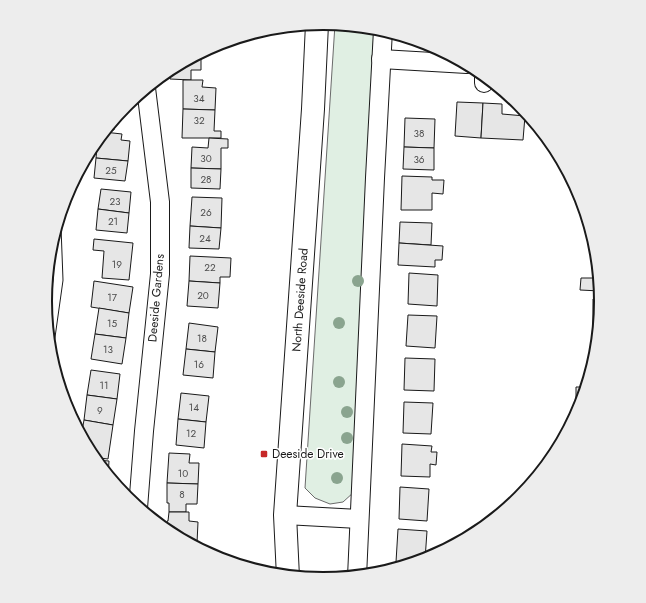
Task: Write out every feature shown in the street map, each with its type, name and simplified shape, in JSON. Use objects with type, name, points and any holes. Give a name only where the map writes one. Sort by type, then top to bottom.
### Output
[{"type":"main road","name":"North Deeside Road","points":[[288,571],[285,515],[312,125],[317,30]]},
{"type":"street","points":[[357,571],[374,186],[383,37]]},
{"type":"street","points":[[381,59],[453,63]]},
{"type":"street","name":"Deeside Gardens","points":[[139,501],[160,274],[160,202],[147,95]]},
{"type":"street","points":[[285,515],[359,519]]},
{"type":"lane","points":[[52,321],[58,280],[57,250]]},
{"type":"green space","points":[[335,31],[358,32],[374,35],[354,492],[343,502],[330,504],[315,498],[305,488]]},
{"type":"building","points":[[201,59],[201,70],[191,70],[191,80],[170,79],[170,77],[187,66]]},
{"type":"building","points":[[183,80],[203,80],[202,87],[216,88],[215,110],[183,109]]},
{"type":"building","points":[[457,102],[483,103],[481,138],[455,136]]},
{"type":"building","points":[[483,103],[502,104],[502,114],[521,116],[525,120],[523,140],[481,138]]},
{"type":"building","points":[[183,109],[215,110],[214,131],[221,131],[221,138],[182,138]]},
{"type":"building","points":[[405,118],[435,119],[434,148],[404,147]]},
{"type":"building","points":[[111,133],[122,134],[121,140],[130,141],[128,161],[96,158],[97,152]]},
{"type":"building","points":[[209,138],[228,139],[228,148],[221,148],[221,169],[191,168],[192,147],[208,148]]},
{"type":"building","points":[[404,147],[434,148],[434,170],[403,169]]},
{"type":"building","points":[[96,158],[128,161],[125,181],[94,178]]},
{"type":"building","points":[[191,168],[221,169],[220,189],[191,188]]},
{"type":"building","points":[[402,176],[432,177],[432,180],[444,180],[443,194],[432,193],[432,210],[401,210]]},
{"type":"building","points":[[101,189],[131,192],[129,213],[98,209]]},
{"type":"building","points":[[192,197],[222,198],[221,228],[190,226]]},
{"type":"building","points":[[98,209],[129,213],[127,233],[96,230]]},
{"type":"building","points":[[400,222],[432,223],[431,245],[399,243]]},
{"type":"building","points":[[190,226],[221,228],[219,249],[189,248]]},
{"type":"building","points":[[94,239],[133,243],[129,280],[102,278],[104,251],[93,250]]},
{"type":"building","points":[[399,243],[443,246],[442,260],[435,260],[435,267],[398,265]]},
{"type":"building","points":[[190,256],[231,258],[230,277],[220,277],[220,283],[189,281]]},
{"type":"building","points":[[409,273],[438,275],[437,306],[408,304]]},
{"type":"building","points":[[581,278],[593,278],[594,291],[580,290]]},
{"type":"building","points":[[94,281],[133,287],[129,313],[91,307]]},
{"type":"building","points":[[189,281],[220,283],[218,308],[187,306]]},
{"type":"building","points":[[593,299],[594,299],[594,319]]},
{"type":"building","points":[[99,308],[129,313],[126,338],[95,334]]},
{"type":"building","points":[[408,315],[437,316],[435,348],[406,346]]},
{"type":"building","points":[[189,323],[218,327],[215,352],[186,349]]},
{"type":"building","points":[[95,334],[126,338],[122,364],[91,359]]},
{"type":"building","points":[[186,349],[215,352],[213,378],[183,375]]},
{"type":"building","points":[[405,358],[435,359],[434,391],[404,390]]},
{"type":"building","points":[[91,370],[120,374],[117,399],[87,395]]},
{"type":"building","points":[[576,387],[581,387],[580,389],[576,400]]},
{"type":"building","points":[[181,393],[209,396],[206,422],[178,419]]},
{"type":"building","points":[[87,395],[117,399],[113,425],[84,420]]},
{"type":"building","points":[[404,402],[433,403],[431,434],[403,433]]},
{"type":"building","points":[[178,419],[206,422],[204,448],[176,445]]},
{"type":"building","points":[[84,420],[113,425],[108,459],[102,458],[83,428]]},
{"type":"building","points":[[402,444],[432,446],[431,452],[437,452],[436,465],[430,464],[430,477],[401,476]]},
{"type":"building","points":[[169,453],[190,454],[189,463],[199,463],[198,484],[167,483]]},
{"type":"building","points":[[103,461],[109,461],[109,468]]},
{"type":"building","points":[[167,483],[198,484],[197,504],[186,504],[186,512],[169,512],[169,503],[167,503]]},
{"type":"building","points":[[400,487],[429,489],[427,521],[399,519]]},
{"type":"building","points":[[169,512],[189,512],[189,521],[198,522],[197,542],[167,523]]},
{"type":"building","points":[[398,529],[427,531],[426,553],[410,559],[396,562]]},
{"type":"place","name":"Deeside Drive","points":[[264,454]]}]
